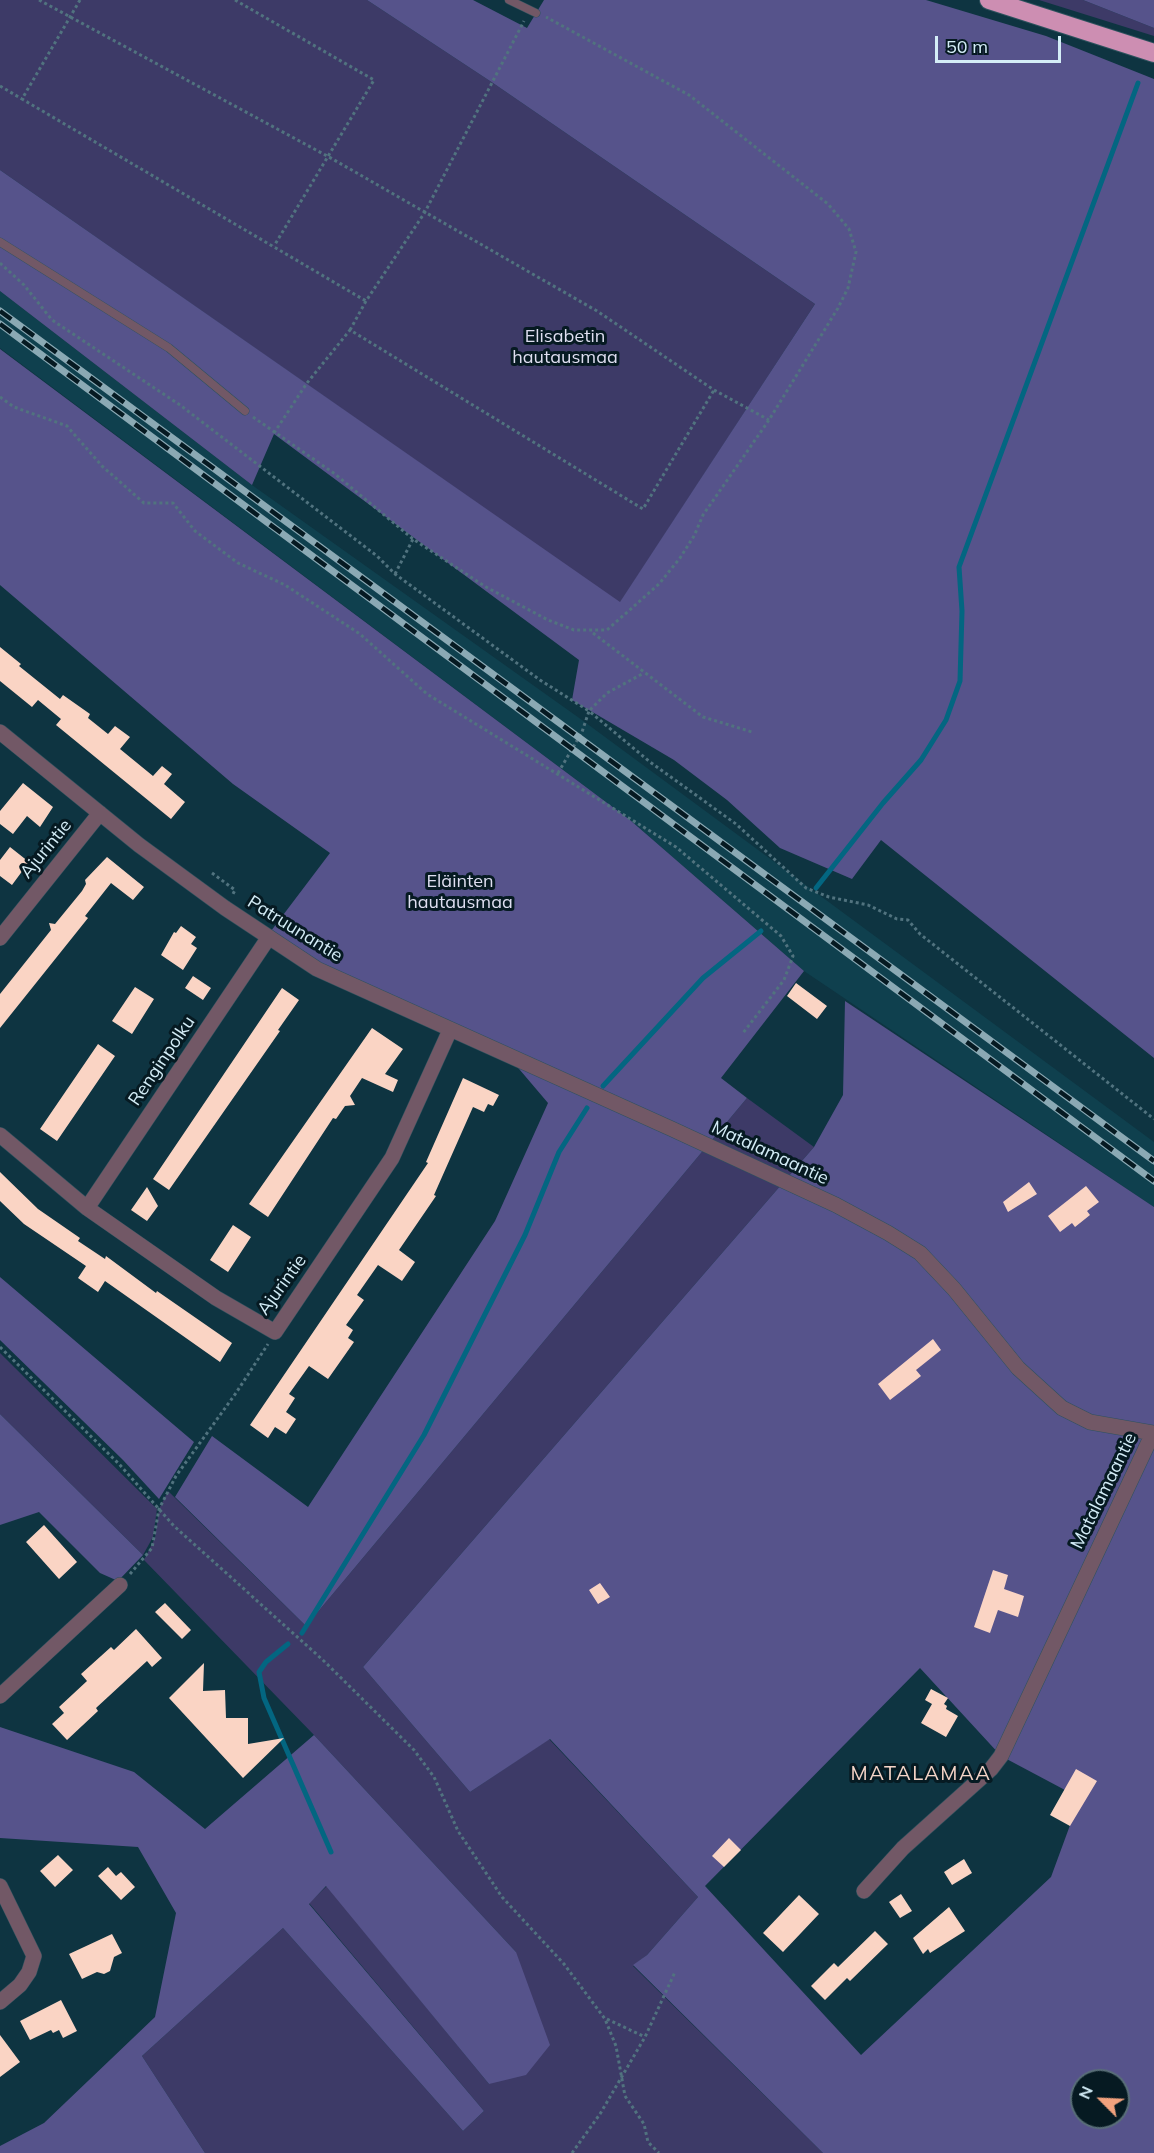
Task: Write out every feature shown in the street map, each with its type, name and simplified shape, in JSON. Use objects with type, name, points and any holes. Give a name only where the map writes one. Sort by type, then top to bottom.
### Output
[{"type":"highway","points":[[989,0],[1154,53]]},
{"type":"street","name":"Patruunantie","points":[[0,732],[100,813],[225,908],[317,969],[388,999],[450,1030],[672,1129]]},
{"type":"street","name":"Ajurintie","points":[[0,938],[100,813]]},
{"type":"street","name":"Renginpolku","points":[[87,1208],[269,937]]},
{"type":"street","name":"Ajurintie","points":[[0,1135],[87,1208],[216,1298],[275,1332],[392,1158],[450,1030]]},
{"type":"street","name":"Matalamaantie","points":[[672,1129],[836,1205],[920,1253],[954,1289],[1018,1368],[1062,1408],[1090,1422],[1153,1432],[1001,1756],[992,1769],[903,1848],[864,1891]]},
{"type":"street","points":[[0,1696],[120,1585]]},
{"type":"street","points":[[0,1886],[34,1956],[29,1972],[20,1985],[0,2002]]},
{"type":"lane","points":[[509,0],[533,11]]},
{"type":"lane","points":[[0,242],[169,348],[245,411]]},
{"type":"path","points":[[39,0],[329,157],[425,212],[597,311],[714,390],[769,420]]},
{"type":"path","points":[[22,99],[80,0]]},
{"type":"path","points":[[235,0],[374,80],[274,246]]},
{"type":"path","points":[[245,411],[274,433],[335,474],[413,539],[486,587],[538,615],[574,630],[591,632],[607,630],[659,584],[680,558],[694,536],[703,515],[769,420],[848,288],[856,252],[849,229],[828,204],[793,174],[689,95],[533,11],[425,212],[366,301],[350,330],[307,383],[274,433]]},
{"type":"path","points":[[0,86],[366,301]]},
{"type":"path","points":[[0,263],[24,285],[51,320],[180,405],[369,550],[395,574],[514,663],[589,711],[650,762],[736,824],[806,888],[829,897],[868,906],[897,919],[908,920],[929,941],[1154,1119]]},
{"type":"path","points":[[350,330],[643,509],[714,390]]},
{"type":"path","points":[[0,397],[14,406],[67,426],[102,466],[144,503],[173,503],[195,531],[238,563],[285,585],[350,628],[427,694],[676,847],[781,936],[793,956],[784,980],[743,1033]]},
{"type":"path","points":[[395,574],[413,539]]},
{"type":"path","points":[[591,632],[704,717],[723,725],[752,732]]},
{"type":"path","points":[[557,774],[582,732],[589,711],[607,693],[644,673]]},
{"type":"path","points":[[120,1585],[152,1548],[159,1509],[176,1476],[236,1393],[275,1332]]},
{"type":"path","points":[[0,1347],[119,1464],[159,1509],[325,1662],[409,1745],[434,1777],[458,1831],[502,1898],[564,1964],[605,2019],[616,2046],[626,2096],[644,2124],[648,2142],[659,2153]]},
{"type":"path","points":[[572,2153],[621,2079],[645,2037],[675,1972]]},
{"type":"path","points":[[605,2019],[645,2037]]},
{"type":"shaded area","points":[[0,291],[252,485],[582,720],[1154,1142],[1154,1207],[804,971],[630,820],[0,348]]},
{"type":"green space","name":"Elisabetin hautausmaa","points":[[0,0],[367,0],[493,83],[815,304],[620,603],[0,170]]},
{"type":"green space","points":[[367,0],[473,0],[527,28],[544,0],[926,0],[1046,36],[1154,79],[1154,1058],[881,840],[852,879],[780,848],[727,800],[674,760],[572,700],[579,660],[274,434],[252,485],[0,291],[0,170],[620,602],[815,304],[493,83]]},
{"type":"green space","points":[[1039,0],[1083,0],[1154,28],[1154,36]]},
{"type":"green space","points":[[1083,0],[1154,0],[1154,28]]},
{"type":"green space","name":"Eläinten hautausmaa","points":[[0,349],[630,820],[804,971],[721,1078],[747,1098],[306,1626],[175,1497],[212,1436],[308,1507],[495,1221],[548,1103],[514,1063],[453,1025],[321,963],[271,931],[330,853],[233,784],[0,585]]},
{"type":"green space","points":[[845,1001],[1154,1207],[1154,2153],[823,2153],[633,1965],[647,1955],[698,1897],[550,1739],[470,1792],[363,1667],[814,1147],[843,1095]],"holes":[[[920,1668],[1001,1756],[1080,1798],[1051,1877],[861,2055],[705,1886]]]},
{"type":"green space","points":[[747,1098],[814,1147],[363,1667],[470,1792],[549,1739],[698,1897],[647,1955],[633,1966],[823,2153],[205,2153],[142,2056],[283,1928],[463,2131],[484,2111],[309,1903],[327,1886],[489,2084],[516,1952],[314,1735],[144,1560],[155,1538],[159,1509],[168,1491],[306,1626]]},
{"type":"green space","points":[[0,1277],[194,1442],[159,1499],[123,1460],[0,1340]]},
{"type":"green space","points":[[0,1353],[157,1509],[153,1537],[143,1555],[0,1414]]},
{"type":"green space","points":[[0,1414],[143,1555],[118,1581],[100,1573],[39,1512],[0,1525]]},
{"type":"green space","points":[[0,1727],[134,1772],[205,1829],[314,1735],[516,1952],[550,2045],[526,2075],[489,2084],[326,1886],[309,1904],[484,2111],[463,2131],[283,1928],[142,2056],[205,2153],[0,2153],[0,2146],[44,2123],[155,2017],[176,1913],[138,1847],[0,1838]]},
{"type":"building","points":[[0,647],[21,664],[19,666],[60,699],[63,695],[90,714],[88,718],[108,734],[115,726],[130,737],[120,749],[153,776],[162,766],[172,774],[164,784],[185,802],[171,819],[56,725],[61,719],[38,700],[32,707],[0,681]]},
{"type":"building","points":[[23,783],[53,807],[40,827],[27,816],[13,834],[0,824],[0,811]]},
{"type":"building","points":[[10,847],[29,862],[12,885],[0,876],[0,860]]},
{"type":"building","points":[[107,857],[144,887],[133,900],[111,883],[85,916],[88,918],[0,1028],[0,994],[51,930],[49,923],[55,924],[82,891],[86,884],[85,880]]},
{"type":"building","points":[[181,926],[196,937],[191,944],[197,948],[183,970],[161,955],[174,932],[176,933]]},
{"type":"building","points":[[193,976],[211,988],[203,1000],[185,988]]},
{"type":"building","points":[[796,983],[827,1006],[817,1019],[787,996]]},
{"type":"building","points":[[135,987],[154,999],[132,1034],[112,1021]]},
{"type":"building","points":[[282,988],[299,1000],[278,1030],[280,1031],[169,1190],[153,1179]]},
{"type":"building","points":[[372,1028],[403,1049],[385,1074],[398,1080],[393,1092],[362,1078],[350,1096],[355,1105],[345,1106],[336,1119],[333,1118],[268,1217],[249,1204]]},
{"type":"building","points":[[98,1044],[115,1056],[57,1141],[40,1129]]},
{"type":"building","points":[[463,1078],[499,1095],[493,1106],[488,1104],[484,1112],[473,1107],[434,1195],[436,1196],[399,1250],[415,1262],[402,1281],[378,1265],[357,1295],[364,1300],[346,1325],[353,1330],[348,1338],[354,1342],[328,1379],[309,1366],[289,1394],[295,1398],[286,1412],[296,1419],[286,1434],[275,1427],[268,1438],[250,1425],[428,1163],[426,1162]]},
{"type":"building","points":[[0,1172],[38,1209],[80,1238],[78,1241],[105,1259],[106,1256],[156,1293],[157,1291],[232,1343],[220,1362],[105,1281],[98,1292],[78,1278],[86,1266],[24,1224],[0,1201]]},
{"type":"building","points":[[1029,1182],[1037,1194],[1008,1212],[1003,1202]]},
{"type":"building","points":[[1086,1186],[1099,1202],[1087,1211],[1090,1215],[1075,1227],[1072,1223],[1060,1232],[1048,1216]]},
{"type":"building","points":[[147,1187],[158,1206],[147,1221],[131,1210]]},
{"type":"building","points":[[233,1225],[251,1237],[228,1272],[210,1260]]},
{"type":"building","points":[[933,1339],[941,1350],[916,1370],[921,1376],[890,1400],[878,1384]]},
{"type":"building","points":[[44,1525],[77,1562],[59,1579],[26,1542]]},
{"type":"building","points":[[993,1570],[1008,1575],[1004,1589],[1024,1596],[1018,1617],[998,1610],[990,1633],[974,1627]]},
{"type":"building","points":[[600,1583],[610,1597],[598,1604],[589,1590]]},
{"type":"building","points":[[165,1603],[191,1630],[182,1639],[155,1612]]},
{"type":"building","points":[[136,1629],[162,1658],[152,1667],[147,1661],[96,1708],[98,1711],[67,1740],[52,1724],[64,1713],[59,1707],[87,1681],[81,1674],[111,1647],[114,1650]]},
{"type":"building","points":[[204,1663],[203,1691],[225,1690],[226,1718],[248,1718],[248,1744],[284,1738],[243,1778],[169,1698]]},
{"type":"building","points":[[931,1689],[948,1698],[944,1704],[947,1706],[946,1709],[958,1716],[946,1737],[921,1723],[932,1704],[925,1700]]},
{"type":"building","points":[[1076,1769],[1097,1781],[1070,1826],[1050,1815]]},
{"type":"building","points":[[729,1838],[741,1850],[724,1867],[712,1856]]},
{"type":"building","points":[[58,1855],[73,1870],[55,1887],[40,1871]]},
{"type":"building","points":[[964,1859],[972,1873],[952,1885],[944,1872]]},
{"type":"building","points":[[108,1867],[116,1876],[121,1872],[135,1887],[121,1900],[98,1876]]},
{"type":"building","points":[[901,1894],[912,1911],[900,1918],[889,1902]]},
{"type":"building","points":[[799,1895],[819,1914],[783,1952],[763,1933]]},
{"type":"building","points":[[949,1907],[965,1931],[930,1953],[928,1949],[923,1954],[913,1938]]},
{"type":"building","points":[[875,1931],[888,1944],[850,1981],[847,1978],[825,2000],[811,1986],[834,1963],[838,1967]]},
{"type":"building","points":[[112,1934],[122,1953],[114,1957],[110,1971],[104,1974],[97,1972],[82,1979],[69,1954]]},
{"type":"building","points":[[61,2000],[77,2031],[63,2038],[59,2030],[53,2033],[51,2030],[30,2040],[20,2021]]},
{"type":"building","points":[[0,2035],[20,2062],[0,2077]]},
{"type":"waterway","points":[[816,888],[883,803],[921,760],[946,720],[960,681],[962,611],[959,567],[1138,83]]},
{"type":"waterway","points":[[603,1086],[703,978],[761,931]]},
{"type":"waterway","points":[[302,1633],[424,1435],[525,1235],[559,1152],[587,1108]]},
{"type":"waterway","points":[[288,1644],[266,1662],[259,1672],[264,1698],[331,1852]]},
{"type":"railway","points":[[0,311],[1154,1161]]},
{"type":"railway","points":[[0,324],[1154,1181]]},
{"type":"district","name":"MATALAMAA","points":[[921,1774]]}]
